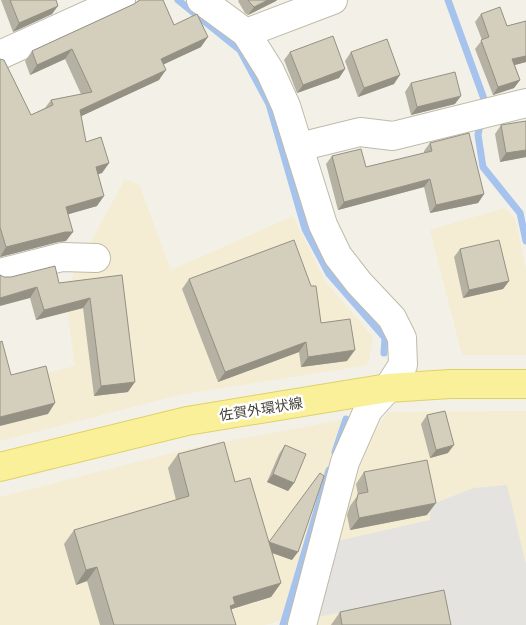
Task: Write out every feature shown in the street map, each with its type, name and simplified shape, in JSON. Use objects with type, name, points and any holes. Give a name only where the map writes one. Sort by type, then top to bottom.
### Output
[{"type":"main road","name":"佐賀外環状線","points":[[0,467],[187,421],[388,388],[450,384],[526,384]]},
{"type":"street","points":[[0,55],[121,0]]},
{"type":"street","points":[[201,0],[246,33],[270,70],[286,106],[323,224],[338,256],[359,283],[392,318],[402,338],[403,365],[388,388],[368,410],[345,462],[302,625]]},
{"type":"street","points":[[246,33],[293,7],[333,0]]},
{"type":"street","points":[[299,147],[360,132],[393,136],[526,103]]},
{"type":"street","points":[[0,273],[62,257],[96,258]]},
{"type":"shaded area","points":[[125,179],[139,184],[171,270],[293,216],[325,281],[373,337],[368,365],[184,394],[0,441],[0,357],[6,382],[75,366],[68,316],[72,277]]},
{"type":"shaded area","points":[[504,208],[515,218],[526,268],[526,355],[462,355],[430,230]]},
{"type":"shaded area","points":[[526,411],[526,625],[316,625],[333,542],[368,440],[388,412]]},
{"type":"shaded area","points":[[346,419],[285,619],[265,625],[0,625],[0,497],[191,448]]},
{"type":"shaded area","points":[[507,485],[526,565],[526,625],[440,625],[433,595],[317,617],[333,542],[430,520],[430,505],[474,488]]},
{"type":"building","points":[[10,0],[56,0],[58,6],[19,23]]},
{"type":"building","points":[[140,0],[163,0],[174,25],[197,14],[208,37],[161,59],[166,70],[80,110],[86,142],[101,137],[109,163],[96,167],[104,196],[66,207],[73,232],[65,232],[6,247],[0,227],[0,59],[4,60],[31,115],[53,105],[51,100],[92,92],[72,49],[37,65],[32,51]]},
{"type":"building","points":[[248,0],[268,0],[254,7]]},
{"type":"building","points":[[500,7],[507,26],[526,21],[526,56],[512,59],[520,80],[498,87],[481,40],[489,37],[481,14]]},
{"type":"building","points":[[333,36],[345,69],[303,85],[290,52]]},
{"type":"building","points":[[387,39],[400,75],[364,88],[351,52]]},
{"type":"building","points":[[455,72],[461,96],[417,107],[411,83]]},
{"type":"building","points":[[526,121],[526,150],[506,153],[501,125]]},
{"type":"building","points":[[469,133],[484,194],[436,205],[430,179],[344,202],[332,156],[361,149],[366,167],[432,151],[430,143]]},
{"type":"building","points":[[294,240],[311,286],[316,286],[321,323],[350,319],[355,350],[308,357],[306,342],[225,372],[189,279]]},
{"type":"building","points":[[499,240],[509,281],[469,290],[460,249]]},
{"type":"building","points":[[55,266],[59,283],[122,275],[135,382],[101,386],[90,298],[44,310],[37,287],[0,298],[0,275],[11,277]]},
{"type":"building","points":[[2,341],[11,375],[46,366],[55,403],[0,417],[0,342]]},
{"type":"building","points":[[445,411],[454,445],[436,450],[427,415]]},
{"type":"building","points":[[224,442],[235,482],[250,478],[281,583],[233,597],[235,604],[230,606],[236,625],[114,625],[97,567],[86,570],[74,530],[189,496],[178,454]]},
{"type":"building","points":[[285,445],[306,454],[294,483],[273,474]]},
{"type":"building","points":[[427,460],[436,503],[359,518],[356,503],[358,494],[368,492],[364,472]]},
{"type":"building","points":[[320,473],[324,476],[298,552],[269,542]]},
{"type":"building","points":[[444,590],[451,625],[342,625],[340,612]]},
{"type":"waterway","points":[[178,0],[240,50],[269,104],[305,229],[329,274],[385,338],[384,353]]},
{"type":"waterway","points":[[448,0],[484,99],[483,107]]},
{"type":"waterway","points":[[481,120],[478,135],[483,167],[520,213],[526,241]]},
{"type":"waterway","points":[[335,452],[346,419]]},
{"type":"waterway","points":[[283,625],[329,470]]}]
